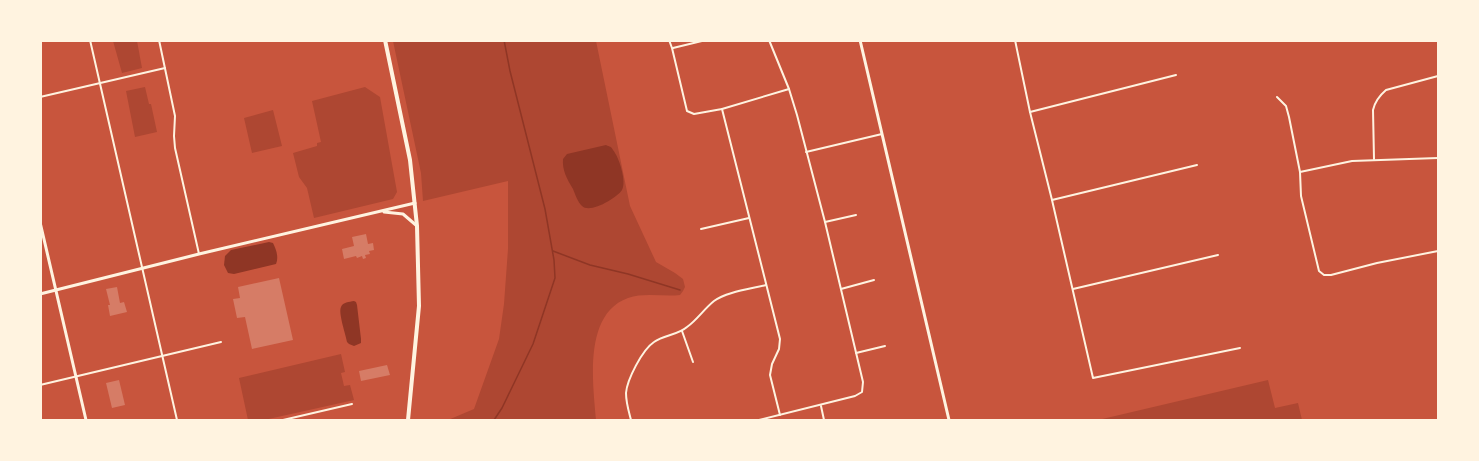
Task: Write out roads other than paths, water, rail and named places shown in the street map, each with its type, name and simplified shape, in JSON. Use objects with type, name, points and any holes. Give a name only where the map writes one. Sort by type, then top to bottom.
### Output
[{"type":"main road","points":[[385,40],[410,160],[417,226],[419,306],[408,420]]},
{"type":"street","points":[[90,40],[177,420]]},
{"type":"street","points":[[159,40],[175,116],[175,148],[199,254]]},
{"type":"street","points":[[669,40],[687,111],[694,114],[722,109],[789,89]]},
{"type":"street","points":[[672,48],[706,40]]},
{"type":"street","points":[[759,420],[855,396],[862,392],[863,382],[825,222],[789,89],[769,40]]},
{"type":"street","points":[[860,40],[949,420]]},
{"type":"street","points":[[1015,40],[1029,112],[1094,378],[1240,348]]},
{"type":"street","points":[[40,97],[165,68]]},
{"type":"street","points":[[1029,112],[1176,75]]},
{"type":"street","points":[[1374,159],[1373,110],[1380,95],[1386,90],[1438,76]]},
{"type":"street","points":[[1277,97],[1286,106],[1289,117],[1300,172],[1301,196],[1319,271],[1324,275],[1331,275],[1438,251]]},
{"type":"street","points":[[722,109],[780,339],[770,375],[780,416]]},
{"type":"street","points":[[806,152],[882,134]]},
{"type":"street","points":[[1300,172],[1352,161],[1438,158]]},
{"type":"street","points":[[1052,200],[1197,165]]},
{"type":"street","points":[[40,294],[415,203]]},
{"type":"street","points":[[379,212],[403,214],[417,226]]},
{"type":"street","points":[[825,222],[856,215]]},
{"type":"street","points":[[702,229],[749,218]]},
{"type":"street","points":[[40,222],[86,420]]},
{"type":"street","points":[[1073,289],[1218,255]]},
{"type":"street","points":[[841,289],[874,280]]},
{"type":"street","points":[[631,420],[626,395],[627,386],[639,360],[654,342],[690,326],[715,300],[725,295],[766,285]]},
{"type":"street","points":[[682,331],[693,362]]},
{"type":"street","points":[[40,385],[221,342]]},
{"type":"street","points":[[856,353],[885,346]]},
{"type":"street","points":[[283,420],[352,404]]},
{"type":"street","points":[[821,406],[824,420]]},
{"type":"waterway","points":[[494,420],[533,344],[555,278],[545,209],[504,40]]},
{"type":"waterway","points":[[553,251],[590,265],[680,290]]}]
